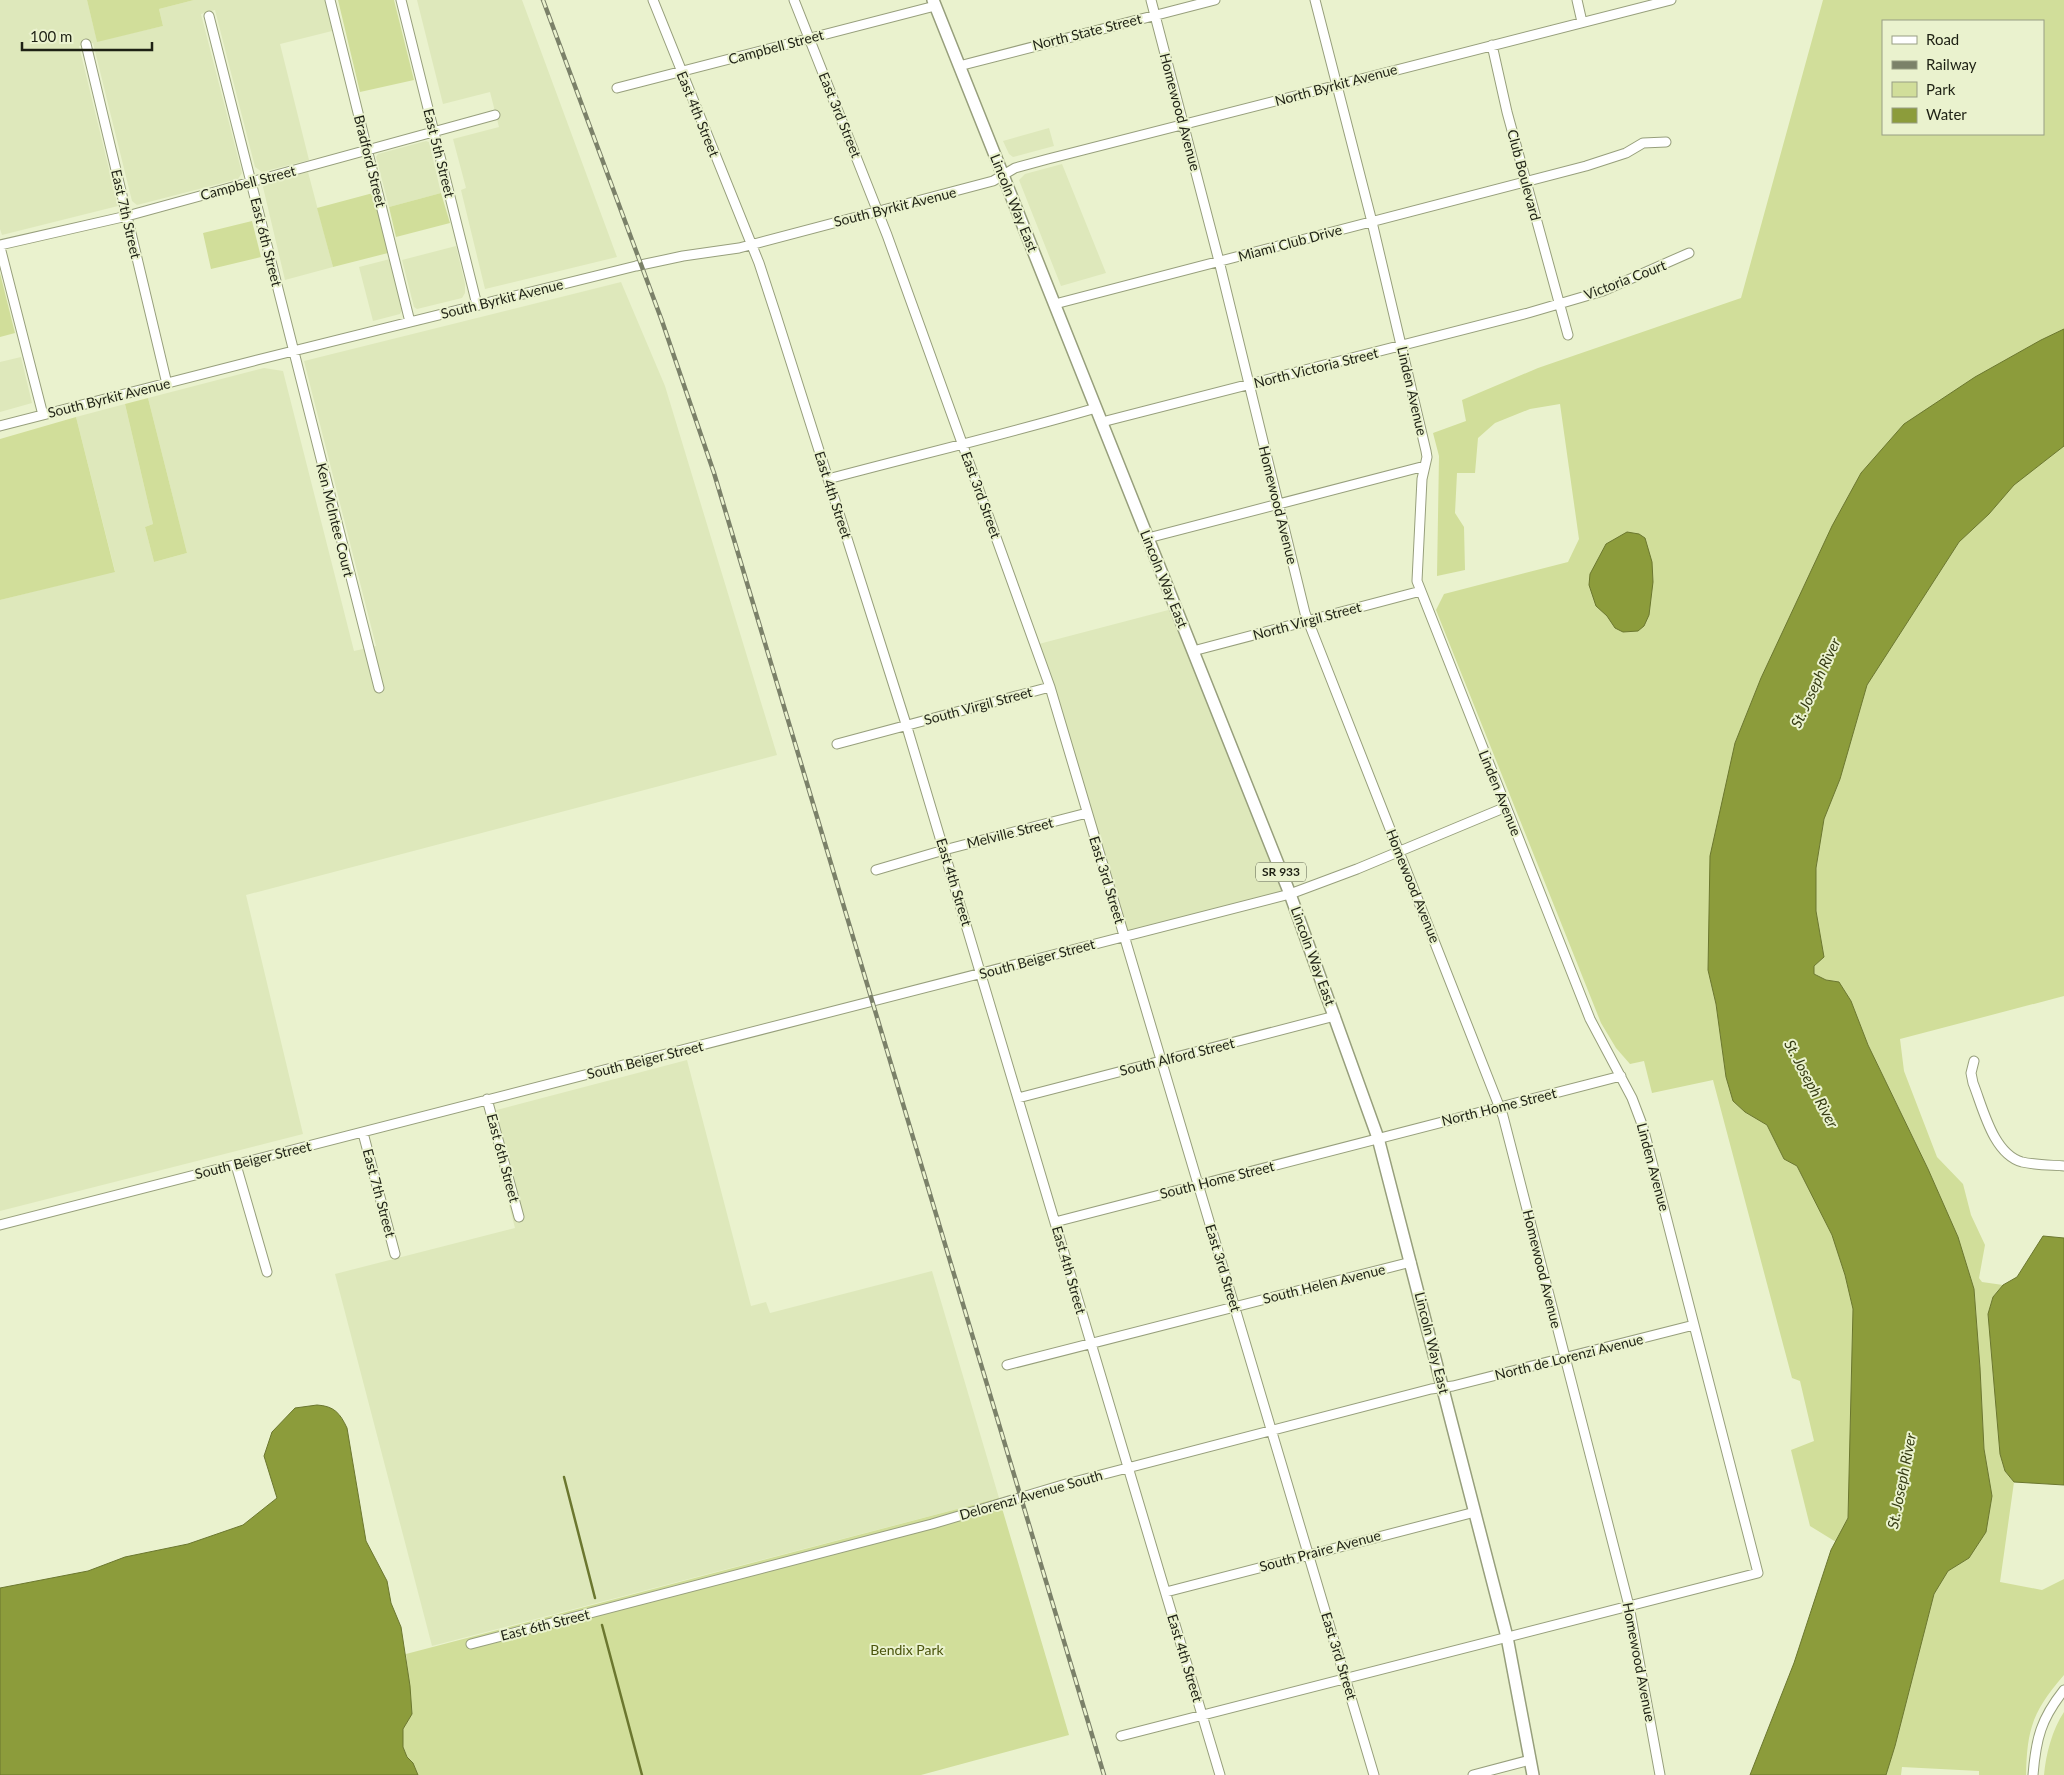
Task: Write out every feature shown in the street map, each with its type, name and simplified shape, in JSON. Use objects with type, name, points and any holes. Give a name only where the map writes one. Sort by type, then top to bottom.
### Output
[{"type":"main road","name":"Lincoln Way East","points":[[934,3],[1290,894],[1378,1138],[1507,1637],[1533,1775]]},
{"type":"street","name":"Bradford Street","points":[[330,0],[410,322]]},
{"type":"street","name":"East 5th Street","points":[[401,0],[477,305]]},
{"type":"street","name":"East 4th Street","points":[[653,0],[751,244],[775,312],[906,724],[1220,1775]]},
{"type":"street","name":"East 3rd Street","points":[[794,0],[878,211],[1050,687],[1374,1775]]},
{"type":"street","name":"Homewood Avenue","points":[[1151,0],[1219,261],[1277,504],[1308,621],[1501,1107],[1629,1606],[1660,1775]]},
{"type":"street","name":"North State Street","points":[[959,66],[1215,0]]},
{"type":"street","name":"Linden Avenue","points":[[1315,0],[1372,222],[1426,451],[1422,479],[1417,576],[1421,591],[1590,1019],[1632,1098],[1643,1127],[1758,1573],[1629,1606]]},
{"type":"street","points":[[1577,0],[1582,22]]},
{"type":"street","name":"North Byrkit Avenue","points":[[1003,175],[1015,168],[1671,0]]},
{"type":"street","name":"Campbell Street","points":[[618,88],[934,3]]},
{"type":"street","name":"East 6th Street","points":[[209,16],[293,352]]},
{"type":"street","name":"East 7th Street","points":[[86,44],[167,384]]},
{"type":"street","name":"Club Boulevard","points":[[1492,45],[1526,182],[1568,335]]},
{"type":"street","name":"Campbell Street","points":[[0,246],[127,216],[495,116]]},
{"type":"street","name":"Miami Club Drive","points":[[1054,304],[1611,159],[1643,143],[1666,142]]},
{"type":"street","name":"South Byrkit Avenue","points":[[0,426],[650,263],[728,250],[993,181],[1003,175]]},
{"type":"street","points":[[0,246],[42,415]]},
{"type":"street","name":"Victoria Court","points":[[1559,304],[1603,291],[1689,253]]},
{"type":"street","name":"North Victoria Street","points":[[1102,422],[1559,304]]},
{"type":"street","name":"Ken McIntee Court","points":[[293,352],[379,688]]},
{"type":"street","points":[[828,479],[993,438],[1096,408]]},
{"type":"street","points":[[1148,538],[1425,466]]},
{"type":"street","name":"North Virgil Street","points":[[1193,651],[1421,591]]},
{"type":"street","name":"South Virgil Street","points":[[837,744],[1050,687]]},
{"type":"street","name":"South Beiger Street","points":[[0,1225],[1290,894],[1506,807]]},
{"type":"street","name":"Melville Street","points":[[876,870],[944,850],[1087,813]]},
{"type":"street","name":"South Alford Street","points":[[1018,1098],[1335,1016]]},
{"type":"street","points":[[1974,1061],[1973,1083],[1996,1140],[2003,1152],[2021,1162],[2064,1166]]},
{"type":"street","name":"North Home Street","points":[[1378,1138],[1621,1076]]},
{"type":"street","name":"East 6th Street","points":[[487,1099],[519,1217]]},
{"type":"street","name":"East 7th Street","points":[[363,1133],[395,1254]]},
{"type":"street","name":"South Home Street","points":[[1055,1222],[1378,1138]]},
{"type":"street","points":[[236,1164],[267,1272]]},
{"type":"street","name":"South Helen Avenue","points":[[1007,1365],[1411,1262]]},
{"type":"street","name":"North de Lorenzi Avenue","points":[[1443,1388],[1694,1324]]},
{"type":"street","name":"Delorenzi Avenue South","points":[[619,1606],[932,1524],[1066,1484],[1431,1389],[1443,1388]]},
{"type":"street","name":"South Praire Avenue","points":[[1166,1592],[1475,1512]]},
{"type":"street","name":"East 6th Street","points":[[471,1644],[619,1606]]},
{"type":"street","points":[[1120,1736],[1629,1606]]},
{"type":"street","points":[[2033,1775],[2035,1754],[2041,1729],[2048,1710],[2064,1690]]},
{"type":"street","points":[[1474,1775],[1530,1760]]},
{"type":"shaded area","points":[[0,0],[87,0],[97,41],[163,26],[159,9],[194,0],[325,0],[332,31],[280,44],[309,160],[262,172],[255,167],[215,10],[201,14],[242,173],[238,179],[137,205],[132,201],[93,43],[79,46],[118,206],[2,235],[0,229]]},
{"type":"shaded area","points":[[417,0],[522,0],[617,257],[485,289],[461,190],[466,188],[453,139],[499,127],[490,92],[443,104]]},
{"type":"shaded area","points":[[1049,128],[1054,146],[1013,157],[1009,154],[1003,141]]},
{"type":"shaded area","points":[[426,141],[429,142],[441,193],[389,207],[376,157],[378,154]]},
{"type":"shaded area","points":[[1062,164],[1106,273],[1061,286],[1019,180],[1025,174]]},
{"type":"shaded area","points":[[308,172],[333,267],[285,280],[263,187],[266,183]]},
{"type":"shaded area","points":[[456,246],[465,284],[465,293],[462,298],[417,309],[414,307],[402,260]]},
{"type":"shaded area","points":[[390,259],[402,310],[400,314],[373,321],[359,267]]},
{"type":"shaded area","points":[[621,282],[665,386],[777,755],[246,895],[303,1134],[0,1211],[0,600],[115,571],[76,417],[125,404],[153,524],[145,527],[154,562],[187,553],[148,398],[264,368],[283,371],[354,651],[376,646],[304,361]]},
{"type":"shaded area","points":[[21,357],[32,403],[0,412],[0,362]]},
{"type":"shaded area","points":[[1176,608],[1290,894],[1124,936],[1035,645]]},
{"type":"shaded area","points":[[687,1060],[751,1306],[766,1302],[770,1313],[932,1271],[999,1498],[432,1646],[335,1274],[515,1228],[485,1113]]},
{"type":"green space","points":[[87,0],[194,0],[159,9],[163,26],[97,42]]},
{"type":"green space","points":[[338,0],[394,0],[414,80],[360,92]]},
{"type":"green space","points":[[1823,0],[2064,0],[2064,329],[2041,340],[1861,473],[1832,526],[1761,678],[1735,743],[1708,970],[1716,1004],[1726,1077],[1733,1101],[1745,1112],[1767,1125],[1784,1159],[1797,1166],[1832,1235],[1845,1275],[1853,1309],[1848,1518],[1836,1542],[1810,1526],[1791,1450],[1814,1441],[1800,1381],[1792,1378],[1713,1080],[1652,1093],[1644,1061],[1630,1064],[1616,1048],[1601,1023],[1436,610],[1444,594],[1568,562],[1579,539],[1560,404],[1530,409],[1495,423],[1478,438],[1475,473],[1457,473],[1455,513],[1464,527],[1465,570],[1437,576],[1439,456],[1433,433],[1466,421],[1462,400],[1538,368],[1741,298]]},
{"type":"green space","points":[[373,193],[388,253],[333,267],[317,208]]},
{"type":"green space","points":[[441,193],[450,223],[396,237],[389,207]]},
{"type":"green space","points":[[252,221],[261,257],[211,269],[203,233]]},
{"type":"green space","points":[[0,273],[15,333],[0,337]]},
{"type":"green space","points":[[148,398],[187,553],[154,562],[145,527],[153,524],[125,404]]},
{"type":"green space","points":[[76,417],[115,572],[0,600],[0,439]]},
{"type":"green space","points":[[2064,446],[2064,996],[1900,1039],[1904,1071],[1937,1157],[1963,1184],[1971,1215],[1985,1245],[1979,1278],[1982,1282],[2003,1285],[1993,1297],[1988,1314],[2000,1454],[2005,1471],[2014,1482],[2000,1582],[2042,1590],[2064,1579],[2064,1675],[2045,1699],[2034,1721],[2028,1745],[2026,1775],[1979,1775],[1979,1771],[1902,1767],[1901,1775],[1886,1775],[1934,1594],[1948,1571],[1969,1558],[1986,1532],[1992,1496],[1984,1449],[1974,1289],[1958,1237],[1928,1169],[1868,1045],[1851,1001],[1839,982],[1826,980],[1814,974],[1814,966],[1824,957],[1816,911],[1816,868],[1824,819],[1840,779],[1867,685],[1959,542],[1989,514],[2014,485]]},
{"type":"green space","name":"Bendix Park","points":[[999,1498],[1069,1735],[921,1775],[418,1775],[413,1763],[407,1757],[403,1747],[403,1729],[412,1714],[406,1654]]},
{"type":"green space","points":[[2064,1712],[2064,1775],[2044,1775],[2050,1742]]},
{"type":"water","name":"St. Joseph River","points":[[2064,329],[2064,446],[2014,485],[1989,514],[1959,542],[1867,685],[1840,779],[1824,819],[1816,868],[1816,911],[1824,957],[1814,966],[1814,974],[1826,980],[1839,982],[1851,1001],[1868,1045],[1928,1169],[1958,1237],[1974,1289],[1984,1449],[1992,1496],[1986,1532],[1969,1558],[1948,1571],[1934,1594],[1886,1775],[1750,1775],[1794,1663],[1831,1550],[1848,1518],[1853,1309],[1845,1275],[1832,1235],[1797,1166],[1784,1159],[1767,1125],[1745,1112],[1733,1101],[1726,1077],[1716,1004],[1708,970],[1710,856],[1735,743],[1761,678],[1832,526],[1861,473],[1904,424],[1975,377]]},
{"type":"water","points":[[1627,532],[1639,534],[1645,538],[1652,562],[1653,582],[1649,615],[1644,626],[1638,631],[1623,632],[1615,628],[1607,616],[1596,606],[1589,585],[1590,574],[1606,544]]},
{"type":"water","points":[[2043,1236],[2064,1238],[2064,1485],[2014,1482],[2005,1471],[2000,1454],[1988,1314],[1993,1297],[2003,1285],[2017,1277]]},
{"type":"water","points":[[317,1405],[336,1411],[347,1428],[366,1541],[387,1581],[391,1603],[401,1627],[410,1686],[412,1714],[403,1729],[403,1747],[418,1775],[0,1775],[0,1588],[88,1571],[125,1557],[188,1544],[243,1525],[277,1498],[264,1456],[272,1432],[295,1408]]},
{"type":"waterway","points":[[564,1477],[595,1598]]},
{"type":"waterway","points":[[602,1625],[642,1775]]},
{"type":"railway","points":[[543,0],[662,321],[714,473],[1104,1775]]}]
